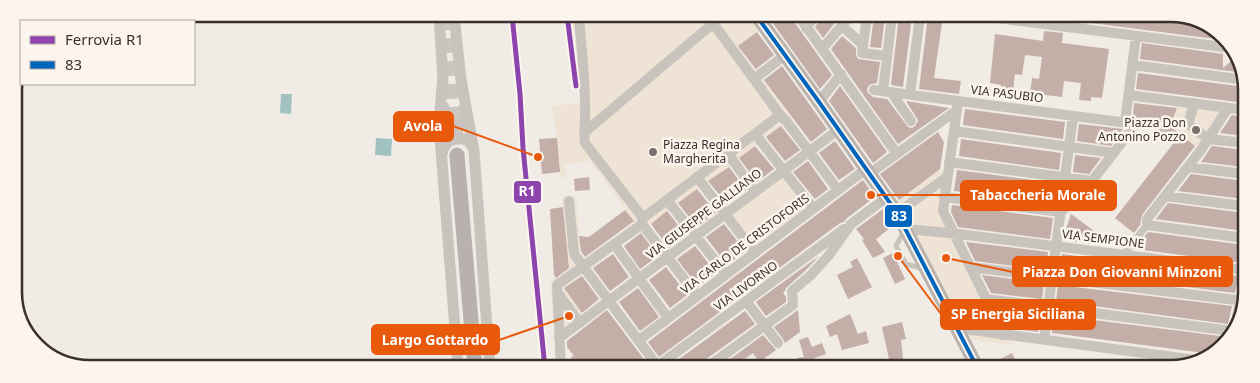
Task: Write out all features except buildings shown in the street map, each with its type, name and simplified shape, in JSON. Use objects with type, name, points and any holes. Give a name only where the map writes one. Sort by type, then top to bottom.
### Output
[{"type":"main road","points":[[761,22],[897,214],[973,360]]},
{"type":"main road","points":[[457,155],[473,360]]},
{"type":"street","points":[[440,22],[445,116],[449,124],[454,125],[460,124],[464,118],[455,22]]},
{"type":"street","points":[[579,22],[585,104],[585,143],[697,296]]},
{"type":"street","points":[[802,22],[897,154]]},
{"type":"street","points":[[806,28],[811,22]]},
{"type":"street","points":[[822,49],[845,22]]},
{"type":"street","points":[[866,22],[862,53],[887,56]]},
{"type":"street","points":[[891,22],[882,91],[911,121]]},
{"type":"street","points":[[910,94],[919,22]]},
{"type":"street","points":[[1062,22],[1136,36],[1222,47]]},
{"type":"street","points":[[585,132],[713,23],[756,76],[784,118],[838,190]]},
{"type":"street","points":[[842,26],[863,45]]},
{"type":"street","points":[[1125,122],[1136,36]]},
{"type":"street","points":[[756,76],[785,55]]},
{"type":"street","points":[[1132,65],[1236,79]]},
{"type":"street","points":[[443,74],[439,124],[457,360]]},
{"type":"street","points":[[460,74],[474,151],[489,360]]},
{"type":"street","points":[[819,102],[841,74]]},
{"type":"street","name":"VIA PASUBIO","points":[[882,91],[910,94],[957,105],[1136,124],[1114,153]]},
{"type":"street","points":[[1128,95],[1238,109]]},
{"type":"street","points":[[1194,104],[1188,124],[1210,139],[1238,142]]},
{"type":"street","points":[[957,105],[943,211],[990,299],[1006,335]]},
{"type":"street","name":"VIA CARLO DE CRISTOFORIS","points":[[639,340],[813,208],[838,190],[897,154],[957,105]]},
{"type":"street","points":[[1124,254],[1147,225],[1147,219],[1210,139],[1228,108]]},
{"type":"street","points":[[1044,340],[1073,116]]},
{"type":"street","points":[[560,360],[557,285],[616,246],[643,223],[784,118]]},
{"type":"street","name":"VIA GIUSEPPE GALLIANO","points":[[559,341],[583,320],[838,130]]},
{"type":"street","points":[[954,131],[1114,153]]},
{"type":"street","points":[[758,137],[813,208]]},
{"type":"street","points":[[442,157],[442,151],[448,142],[458,138],[468,142],[474,151]]},
{"type":"street","points":[[1061,212],[1092,181],[1114,153]]},
{"type":"street","points":[[731,158],[755,191]]},
{"type":"street","points":[[949,162],[1092,181]]},
{"type":"street","points":[[1188,167],[1238,173]]},
{"type":"street","points":[[897,214],[947,177]]},
{"type":"street","points":[[700,181],[755,253]]},
{"type":"street","points":[[1165,196],[1238,205]]},
{"type":"street","name":"VIA LIVORNO","points":[[667,360],[886,198]]},
{"type":"street","points":[[944,200],[1061,212]]},
{"type":"street","points":[[569,201],[574,254],[653,360]]},
{"type":"street","points":[[670,203],[726,274]]},
{"type":"street","points":[[717,360],[792,305],[792,291],[829,255],[851,224]]},
{"type":"street","points":[[1147,225],[1238,237]]},
{"type":"street","name":"VIA SEMPIONE","points":[[906,229],[1238,269]]},
{"type":"street","points":[[616,246],[668,318]]},
{"type":"street","points":[[973,267],[1237,300]]},
{"type":"street","points":[[557,292],[583,320]]},
{"type":"street","points":[[990,299],[1226,330]]},
{"type":"street","points":[[746,301],[778,343]]},
{"type":"street","points":[[957,328],[1175,360]]},
{"type":"shaded area","name":"Piazza Regina Margherita","points":[[573,22],[761,22],[764,27],[738,46],[792,118],[564,288],[589,323],[556,346],[550,282],[569,269],[562,197],[576,196],[581,253],[586,260],[635,224],[589,161],[565,164],[566,178],[561,179],[552,106],[581,103]]},
{"type":"shaded area","name":"Piazza Don Antonino Pozzo","points":[[1179,102],[1230,109],[1203,152],[1170,126]]},
{"type":"shaded area","points":[[787,167],[817,206],[751,255],[721,217]]},
{"type":"shaded area","points":[[940,169],[947,177],[943,203],[1014,345],[962,338],[891,205]]},
{"type":"water","points":[[281,94],[292,94],[291,114],[280,113]]},
{"type":"water","points":[[376,138],[392,139],[391,156],[375,155]]},
{"type":"tunnel","points":[[448,22],[457,155]]},
{"type":"railway","points":[[568,22],[576,86]]},
{"type":"rail line","name":"R1","points":[[513,22],[544,360]]},
{"type":"rail line","name":"R1","points":[[568,22],[576,86]]},
{"type":"transit line","name":"83","points":[[761,22],[897,213],[973,360]]},
{"type":"place","name":"Piazza Don Antonino Pozzo","points":[[1196,130]]},
{"type":"place","name":"Piazza Regina Margherita","points":[[653,152]]},
{"type":"place","name":"Avola","points":[[538,157]]},
{"type":"place","name":"Tabaccheria Morale","points":[[871,195]]},
{"type":"place","name":"SP Energia Siciliana","points":[[898,256]]},
{"type":"place","name":"Piazza Don Giovanni Minzoni","points":[[946,258]]},
{"type":"place","name":"Largo Gottardo","points":[[569,316]]}]
